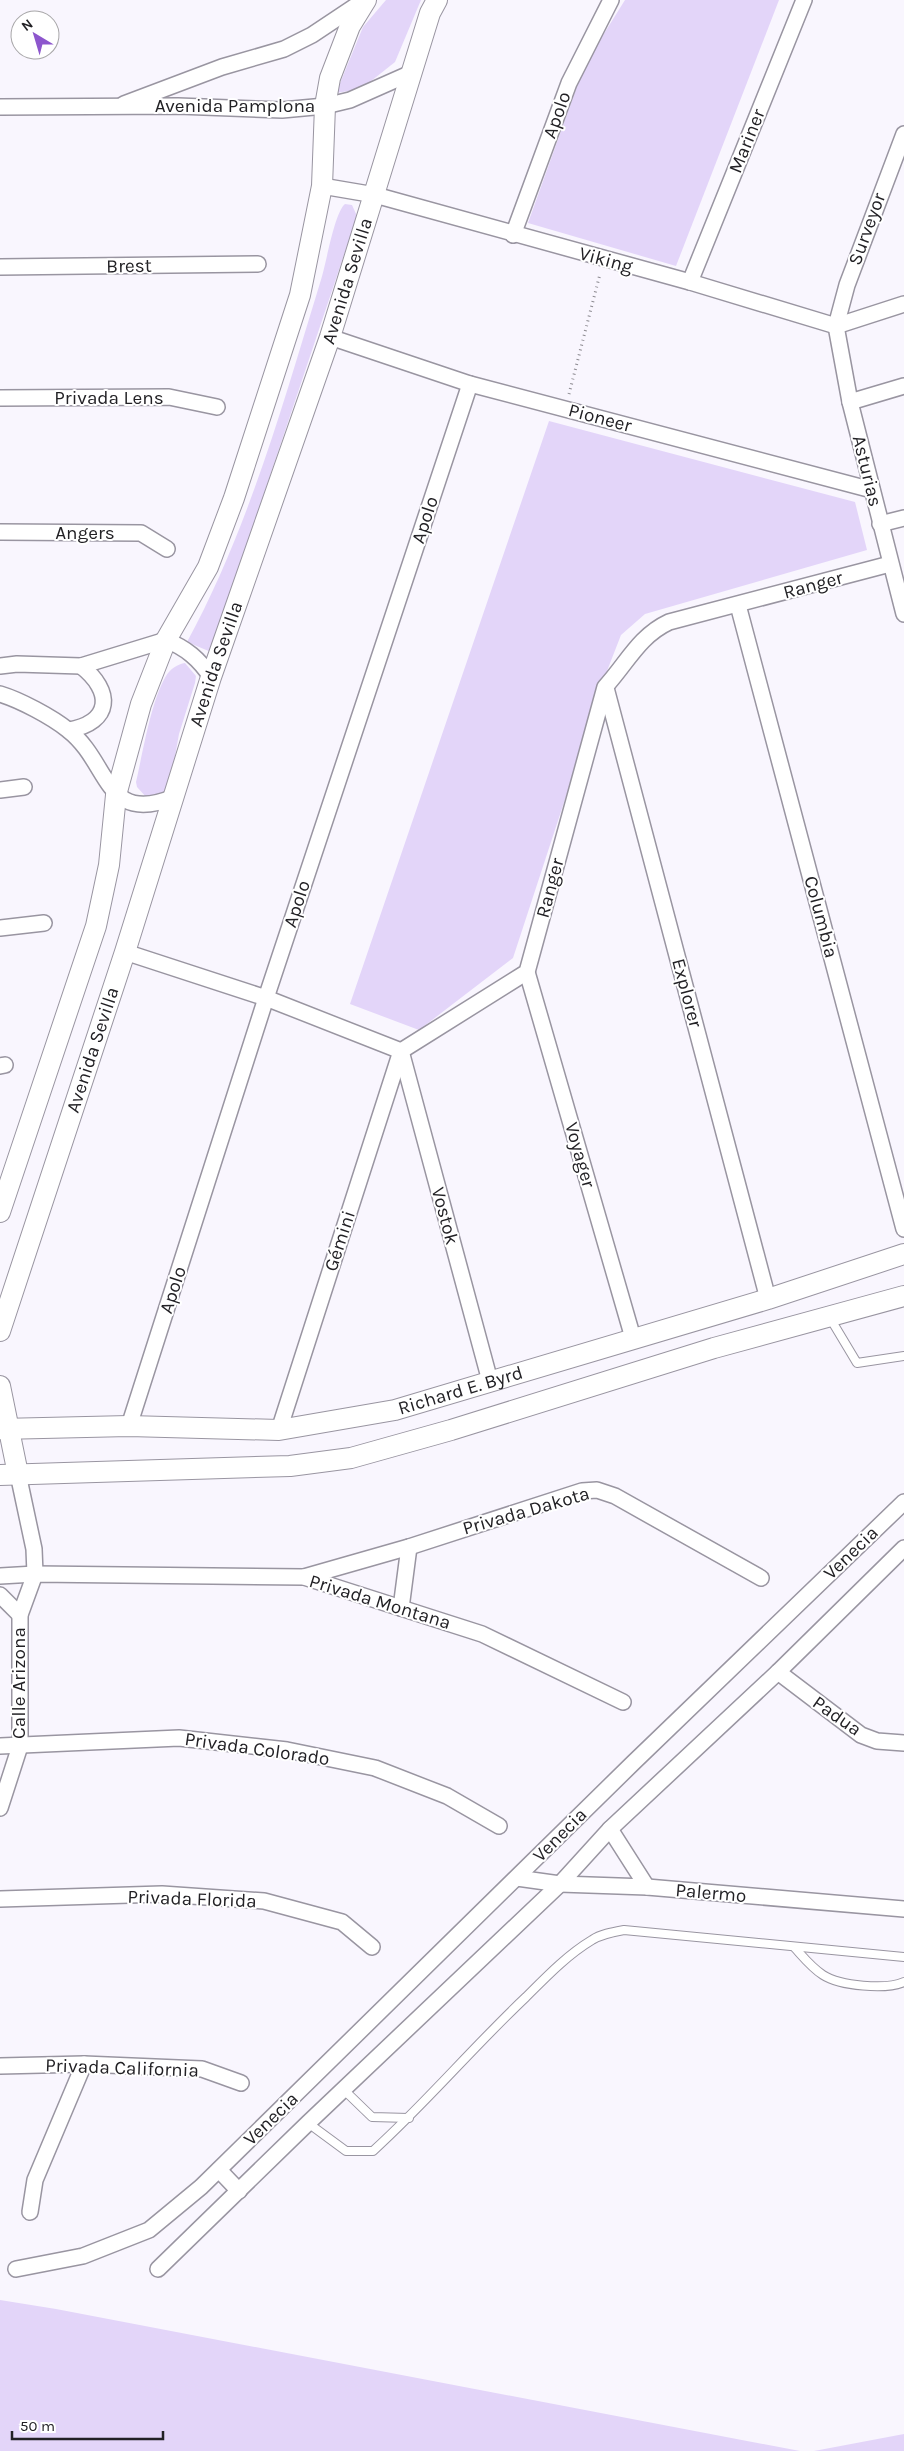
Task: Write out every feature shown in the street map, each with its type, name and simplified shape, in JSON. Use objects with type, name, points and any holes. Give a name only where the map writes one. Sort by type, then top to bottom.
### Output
[{"type":"street","name":"Avenida Sevilla","points":[[0,1212],[96,926],[109,865],[116,795],[141,704],[166,640],[208,567],[234,498],[300,294],[322,186],[325,106],[338,55],[350,26],[365,0]]},
{"type":"street","name":"Avenida Pamplona","points":[[113,108],[222,67],[284,49],[312,35],[365,0]]},
{"type":"street","name":"Avenida Sevilla","points":[[0,1330],[125,952],[211,677],[330,337],[375,196],[411,73],[430,14],[437,0]]},
{"type":"street","name":"Apolo","points":[[513,235],[569,83],[611,0]]},
{"type":"street","name":"Mariner","points":[[690,282],[804,0]]},
{"type":"street","name":"Avenida Pamplona","points":[[0,107],[113,108],[178,106],[282,110],[325,106],[372,92],[411,73]]},
{"type":"street","name":"Surveyor","points":[[836,326],[847,285],[904,134]]},
{"type":"street","name":"Viking","points":[[322,186],[375,196],[690,282],[836,326]]},
{"type":"street","name":"Brest","points":[[0,267],[258,264]]},
{"type":"street","points":[[836,326],[904,304]]},
{"type":"street","name":"Asturias","points":[[836,326],[850,402],[904,614]]},
{"type":"street","name":"Pioneer","points":[[330,337],[470,384],[872,490]]},
{"type":"street","name":"Apolo","points":[[129,1426],[266,998],[470,384]]},
{"type":"street","points":[[850,402],[904,386]]},
{"type":"street","name":"Privada Lens","points":[[0,398],[169,397],[216,407]]},
{"type":"street","points":[[880,524],[904,518]]},
{"type":"street","name":"Angers","points":[[0,532],[141,533],[166,548]]},
{"type":"street","name":"Ranger","points":[[527,972],[605,687],[621,670],[641,641],[657,628],[670,622],[890,564]]},
{"type":"street","name":"Columbia","points":[[738,605],[904,1229]]},
{"type":"street","points":[[0,666],[17,664],[81,666],[166,640],[187,650],[203,664],[211,677]]},
{"type":"street","points":[[69,730],[82,728],[91,723],[103,706],[103,694],[99,684],[81,666]]},
{"type":"street","name":"Explorer","points":[[605,687],[768,1298]]},
{"type":"street","points":[[0,694],[69,730],[95,762],[116,795],[133,803],[145,805],[159,803],[174,797]]},
{"type":"street","points":[[0,790],[24,787]]},
{"type":"street","points":[[0,928],[44,923]]},
{"type":"street","points":[[125,952],[266,998],[401,1051],[527,972]]},
{"type":"street","name":"Voyager","points":[[527,972],[633,1338]]},
{"type":"street","name":"Vostok","points":[[401,1051],[490,1381]]},
{"type":"street","name":"Gémini","points":[[279,1430],[401,1051]]},
{"type":"street","name":"Richard E. Byrd","points":[[4,1429],[129,1426],[279,1430],[395,1410],[768,1298],[904,1254]]},
{"type":"street","name":"Richard E. Byrd","points":[[9,1475],[290,1466],[351,1458],[451,1430],[714,1348],[904,1296]]},
{"type":"street","points":[[0,1386],[9,1475]]},
{"type":"street","name":"Calle Arizona","points":[[0,1808],[20,1746],[20,1615],[35,1574],[34,1549],[9,1475]]},
{"type":"street","name":"Privada Dakota","points":[[304,1577],[409,1547],[582,1491],[597,1490],[615,1496],[761,1578]]},
{"type":"street","name":"Venecia","points":[[16,2269],[83,2256],[149,2230],[219,2170],[633,1763],[902,1508]]},
{"type":"street","points":[[401,1608],[409,1547]]},
{"type":"street","name":"Venecia","points":[[158,2269],[343,2089],[560,1884],[610,1829],[778,1672],[904,1548]]},
{"type":"street","name":"Privada Montana","points":[[0,1576],[35,1574],[304,1577],[482,1634],[623,1702]]},
{"type":"street","name":"Calle Arizona","points":[[0,1595],[20,1615]]},
{"type":"street","name":"Padua","points":[[778,1672],[861,1735],[877,1741],[904,1743]]},
{"type":"street","name":"Privada Colorado","points":[[0,1746],[179,1738],[286,1750],[375,1768],[447,1796],[500,1826]]},
{"type":"street","points":[[610,1829],[647,1887]]},
{"type":"street","name":"Palermo","points":[[517,1878],[560,1884],[647,1887],[904,1909]]},
{"type":"street","name":"Privada Florida","points":[[0,1900],[162,1894],[264,1902],[342,1922],[372,1948]]},
{"type":"street","points":[[30,2212],[35,2180],[84,2064]]},
{"type":"street","name":"Privada California","points":[[0,2066],[84,2064],[202,2069],[241,2083]]},
{"type":"street","points":[[219,2170],[239,2191]]},
{"type":"lane","points":[[829,1316],[856,1363],[904,1356]]},
{"type":"lane","points":[[308,2123],[346,2151],[374,2150],[409,2118],[506,2015],[562,1962],[593,1939],[624,1930],[795,1948],[904,1957]]},
{"type":"lane","points":[[795,1948],[825,1976],[874,1987],[904,1982]]},
{"type":"lane","points":[[343,2089],[372,2117],[409,2118]]},
{"type":"path","points":[[565,409],[604,260]]},
{"type":"shaded area","points":[[386,0],[421,0],[395,62],[361,89],[336,93],[363,27]]},
{"type":"shaded area","points":[[625,0],[779,0],[676,266],[528,223],[585,64]]},
{"type":"shaded area","points":[[345,204],[352,205],[357,216],[211,652],[187,642],[209,599],[246,511],[278,420],[320,283],[337,218]]},
{"type":"shaded area","points":[[549,421],[855,502],[867,550],[645,614],[621,635],[607,671],[513,958],[419,1030],[350,1004]]},
{"type":"shaded area","points":[[185,663],[196,676],[179,734],[170,784],[164,793],[147,798],[137,787],[136,782],[152,713],[168,673],[174,667]]},
{"type":"shaded area","points":[[0,2300],[56,2309],[800,2451],[0,2451]]},
{"type":"shaded area","points":[[904,2434],[904,2451],[814,2451]]}]
